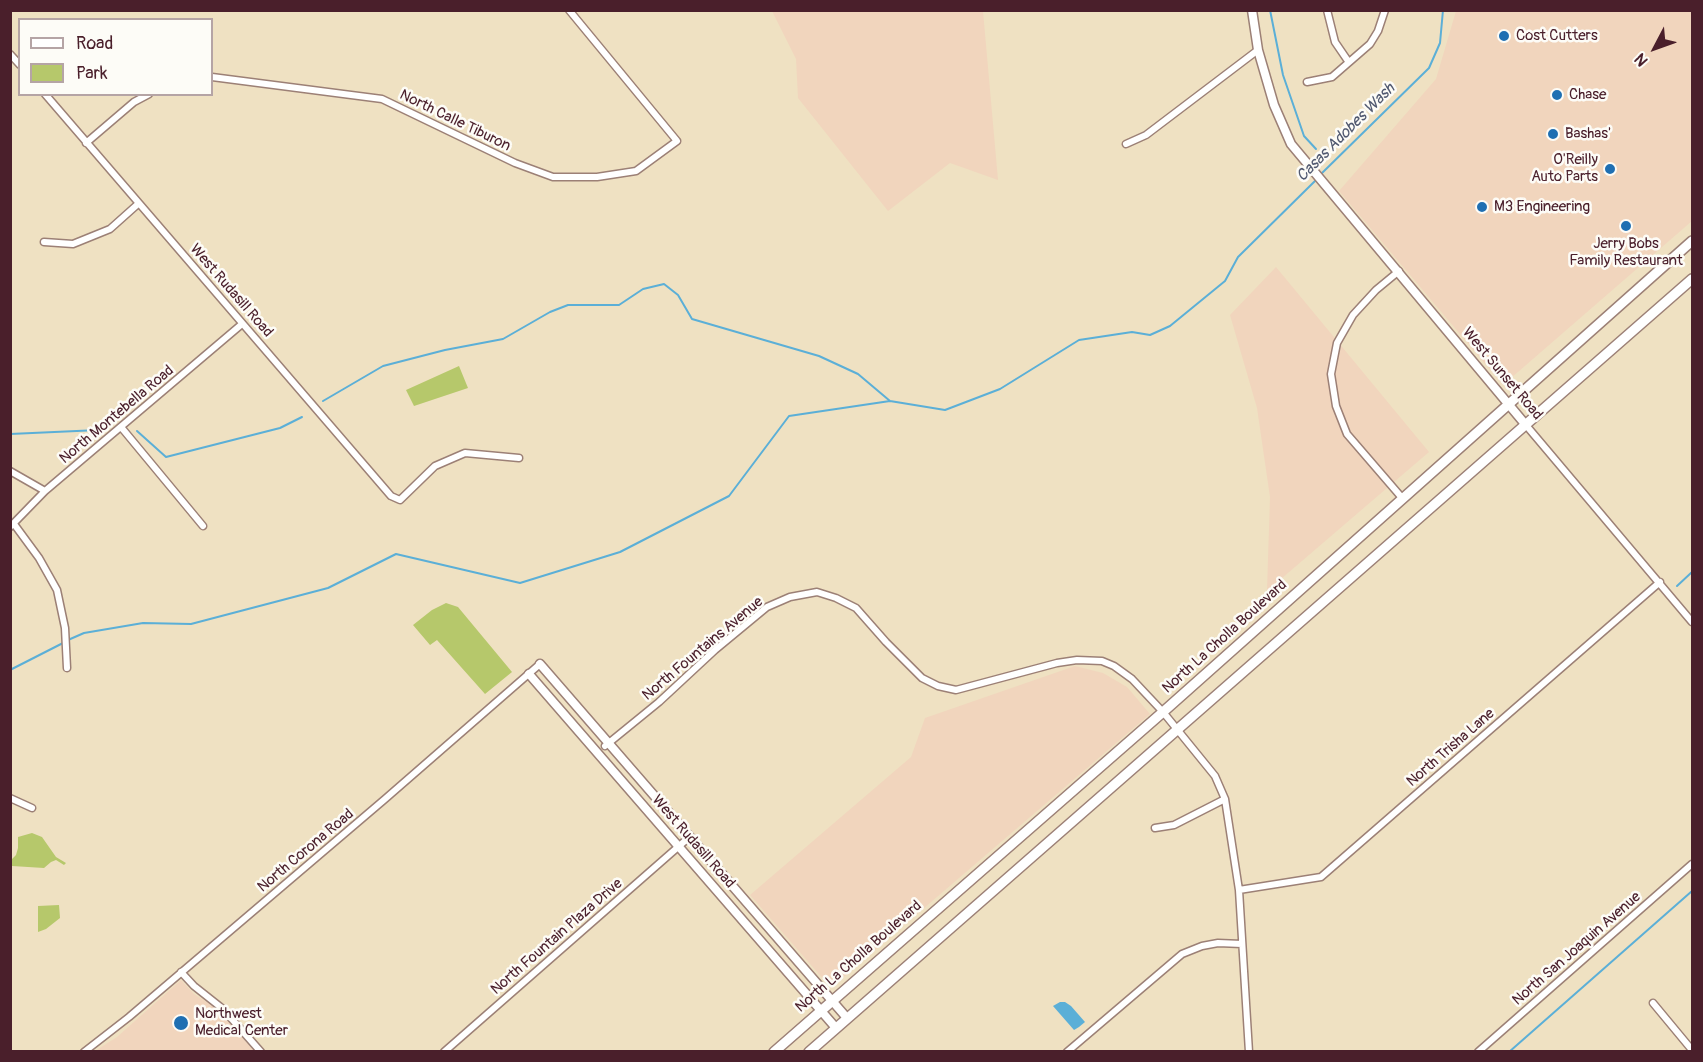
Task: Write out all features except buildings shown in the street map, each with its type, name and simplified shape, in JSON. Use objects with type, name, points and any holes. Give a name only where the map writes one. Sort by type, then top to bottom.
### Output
[{"type":"main road","name":"North La Cholla Boulevard","points":[[774,1052],[1163,712],[1692,241]]},
{"type":"main road","points":[[809,1052],[1692,279]]},
{"type":"street","name":"North Calle Tiburon","points":[[213,77],[274,83],[382,99],[515,163],[553,177],[597,177],[636,171],[677,141],[569,10]]},
{"type":"street","name":"West Sunset Road","points":[[1252,10],[1258,50],[1274,105],[1291,144],[1692,622]]},
{"type":"street","points":[[1327,10],[1335,42],[1348,61]]},
{"type":"street","points":[[1306,82],[1332,76],[1370,44],[1378,32],[1385,10]]},
{"type":"street","points":[[1126,144],[1146,135],[1258,50]]},
{"type":"street","name":"West Rudasill Road","points":[[47,96],[391,496],[400,500],[435,466],[465,453],[519,458]]},
{"type":"street","points":[[86,144],[134,102],[145,96]]},
{"type":"street","points":[[44,242],[73,244],[110,228],[138,204]]},
{"type":"street","points":[[1399,272],[1376,290],[1353,315],[1337,343],[1331,374],[1336,406],[1347,434],[1404,499]]},
{"type":"street","name":"North Montebella Road","points":[[12,525],[45,491],[242,324]]},
{"type":"street","points":[[121,427],[203,526]]},
{"type":"street","points":[[10,471],[45,491]]},
{"type":"street","points":[[12,525],[39,558],[57,590],[65,628],[67,668]]},
{"type":"street","name":"North Trisha Lane","points":[[1239,890],[1321,877],[1660,582]]},
{"type":"street","name":"North Fountains Avenue","points":[[606,744],[659,702],[715,650],[768,607],[790,597],[817,592],[856,608],[922,678],[938,686],[956,690],[1057,663],[1077,660],[1102,661],[1114,666],[1132,679],[1163,712],[1215,776],[1225,799],[1239,890],[1249,1052]]},
{"type":"street","name":"West Rudasill Road","points":[[540,664],[606,744],[847,1018]]},
{"type":"street","name":"North Corona Road","points":[[84,1052],[129,1017],[386,799],[540,664]]},
{"type":"street","name":"West Rudasill Road","points":[[529,674],[682,844],[836,1028]]},
{"type":"street","points":[[10,798],[32,808]]},
{"type":"street","points":[[1155,828],[1174,825],[1194,818],[1225,799]]},
{"type":"street","name":"North Fountain Plaza Drive","points":[[444,1052],[682,844]]},
{"type":"street","name":"North San Joaquin Avenue","points":[[1478,1052],[1692,864]]},
{"type":"street","points":[[1067,1052],[1182,954],[1218,943],[1242,944]]},
{"type":"street","points":[[181,972],[194,986],[223,1009],[261,1052]]},
{"type":"street","points":[[1653,1004],[1692,1050]]},
{"type":"shaded area","points":[[772,11],[983,11],[998,180],[950,163],[888,211],[798,98],[796,59]]},
{"type":"shaded area","points":[[1456,11],[1692,11],[1692,221],[1503,385],[1339,191],[1436,79]]},
{"type":"shaded area","points":[[1276,267],[1429,452],[1267,591],[1270,497],[1257,408],[1230,315]]},
{"type":"shaded area","points":[[1075,666],[1103,673],[1127,687],[1150,714],[831,988],[750,895],[911,757],[925,718]]},
{"type":"shaded area","name":"Northwest Medical Center","points":[[181,980],[194,994],[216,1008],[254,1051],[95,1051],[117,1037]]},
{"type":"green space","points":[[459,366],[468,388],[414,406],[406,390]]},
{"type":"green space","points":[[446,603],[458,607],[512,672],[485,694],[437,640],[430,645],[413,625],[432,610]]},
{"type":"green space","points":[[32,833],[42,837],[56,857],[66,863],[64,865],[56,860],[44,868],[12,866],[11,868],[11,860],[18,848],[18,837]]},
{"type":"green space","points":[[59,905],[60,918],[38,932],[38,906]]},
{"type":"water","points":[[1060,1002],[1071,1006],[1085,1022],[1074,1030],[1053,1006]]},
{"type":"waterway","points":[[1270,10],[1283,75],[1304,136],[1316,149]]},
{"type":"waterway","name":"Casas Adobes Wash","points":[[1320,175],[1429,68],[1440,43],[1443,10]]},
{"type":"waterway","points":[[323,401],[383,366],[445,350],[503,339],[550,312],[568,305],[619,305],[643,289],[664,284],[678,295],[692,319],[819,356],[858,374],[890,401],[945,410],[1000,389],[1079,340],[1132,332],[1150,335],[1170,326],[1225,281],[1238,257],[1316,180]]},
{"type":"waterway","points":[[68,640],[84,633],[143,623],[191,624],[328,588],[396,554],[520,583],[620,552],[729,496],[789,416],[890,401]]},
{"type":"waterway","points":[[137,431],[166,457],[280,428],[302,417]]},
{"type":"waterway","points":[[10,434],[99,430]]},
{"type":"waterway","points":[[1677,586],[1692,572]]},
{"type":"waterway","points":[[10,670],[63,643]]},
{"type":"waterway","points":[[1509,1052],[1692,891]]},
{"type":"place","name":"Cost Cutters","points":[[1504,36]]},
{"type":"place","name":"Chase","points":[[1557,95]]},
{"type":"place","name":"Bashas'","points":[[1553,134]]},
{"type":"place","name":"O'Reilly Auto Parts","points":[[1610,169]]},
{"type":"place","name":"M3 Engineering","points":[[1482,207]]},
{"type":"place","name":"Jerry Bobs Family Restaurant","points":[[1626,226]]},
{"type":"place","name":"Northwest Medical Center","points":[[181,1023]]}]
